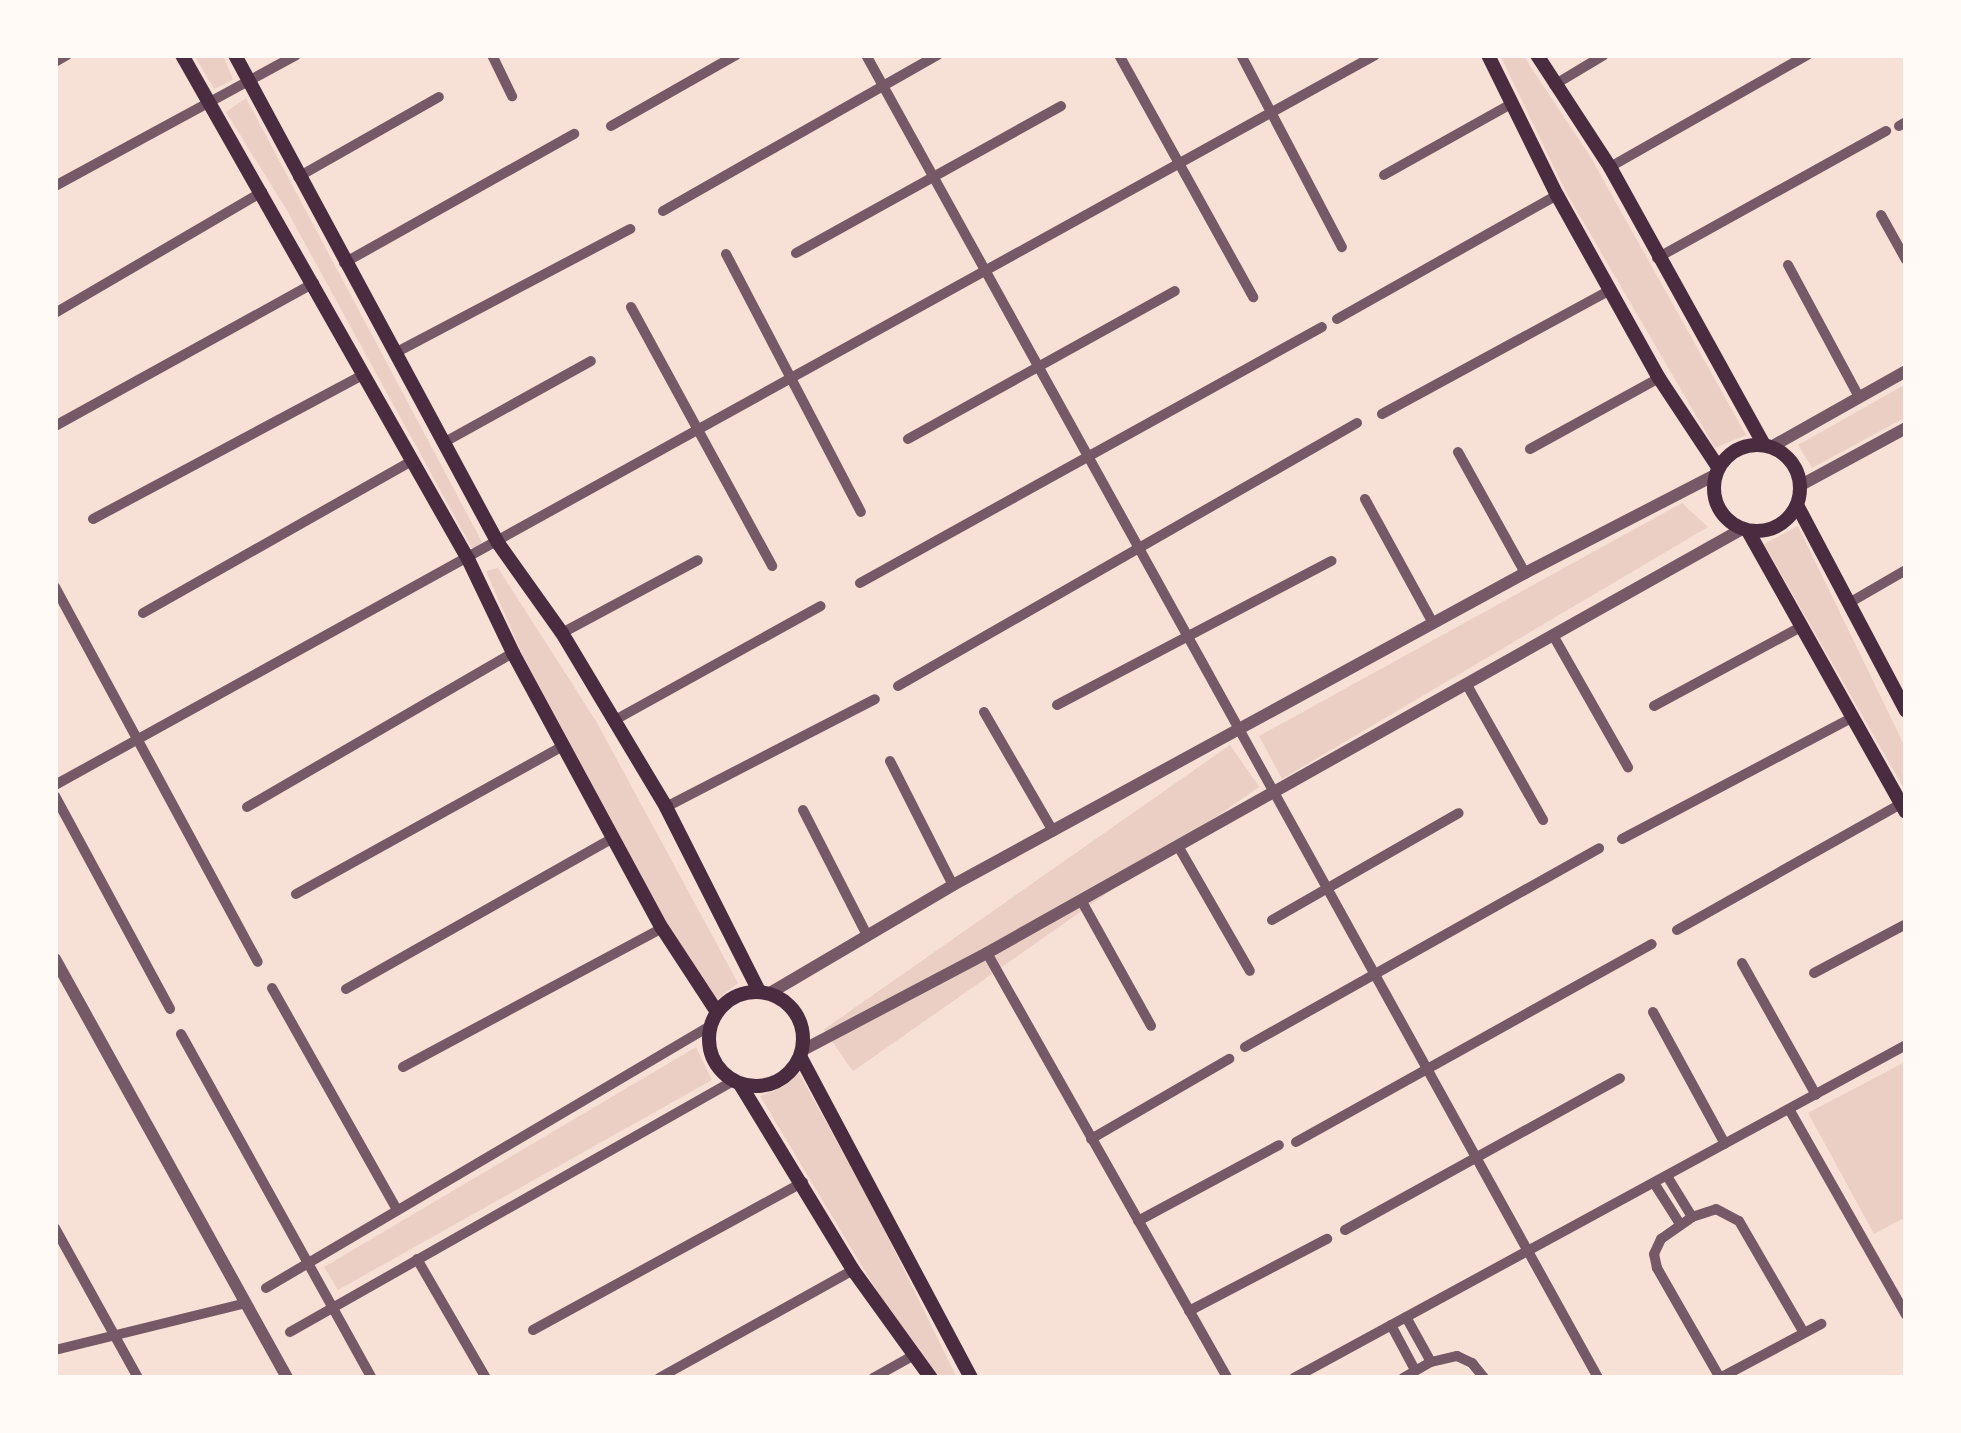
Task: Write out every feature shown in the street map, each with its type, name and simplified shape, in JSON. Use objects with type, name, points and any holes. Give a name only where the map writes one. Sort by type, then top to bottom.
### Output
[{"type":"main road","points":[[182,55],[468,559],[513,653],[662,928],[717,1012]]},
{"type":"main road","points":[[235,55],[498,542],[562,633],[615,720],[764,992],[794,1009],[801,1022],[802,1054],[971,1378]]},
{"type":"main road","points":[[1488,55],[1557,195],[1659,378],[1717,471],[1715,501],[1730,523],[1745,530],[1777,527],[1797,506],[1801,485],[1786,455],[1767,446],[1738,449],[1717,471]]},
{"type":"main road","points":[[1536,55],[1610,167],[1657,258],[1767,446]]},
{"type":"main road","points":[[1797,506],[1901,690],[1906,711]]},
{"type":"main road","points":[[1745,530],[1904,808]]},
{"type":"main road","points":[[764,992],[728,1000],[717,1012],[710,1026],[710,1052],[736,1082],[803,1182],[853,1270],[931,1378]]},
{"type":"main road","points":[[736,1082],[769,1085],[793,1070],[802,1054]]},
{"type":"street","points":[[55,62],[68,55]]},
{"type":"street","points":[[55,186],[296,55]]},
{"type":"street","points":[[492,55],[512,96]]},
{"type":"street","points":[[611,126],[736,55]]},
{"type":"street","points":[[866,55],[1598,1378]]},
{"type":"street","points":[[663,211],[938,55]]},
{"type":"street","points":[[1119,55],[1253,297]]},
{"type":"street","points":[[1241,55],[1342,247]]},
{"type":"street","points":[[55,786],[700,432],[1179,160],[1375,55]]},
{"type":"street","points":[[1554,85],[1604,55]]},
{"type":"street","points":[[1610,167],[1806,55]]},
{"type":"street","points":[[298,177],[439,98]]},
{"type":"street","points":[[1384,175],[1512,104]]},
{"type":"street","points":[[796,254],[1061,106]]},
{"type":"street","points":[[1657,258],[1886,131]]},
{"type":"street","points":[[344,263],[574,134]]},
{"type":"street","points":[[55,313],[262,192]]},
{"type":"street","points":[[1337,319],[1557,195]]},
{"type":"street","points":[[1881,215],[1906,260]]},
{"type":"street","points":[[394,353],[630,229]]},
{"type":"street","points":[[726,254],[861,512]]},
{"type":"street","points":[[1788,265],[1859,397]]},
{"type":"street","points":[[55,426],[314,284]]},
{"type":"street","points":[[1382,414],[1610,290]]},
{"type":"street","points":[[908,439],[1175,292]]},
{"type":"street","points":[[631,307],[772,566]]},
{"type":"street","points":[[860,583],[1322,327]]},
{"type":"street","points":[[443,443],[592,360]]},
{"type":"street","points":[[1767,446],[1906,371]]},
{"type":"street","points":[[93,519],[364,374]]},
{"type":"street","points":[[1530,449],[1659,378]]},
{"type":"street","points":[[898,686],[1358,422]]},
{"type":"street","points":[[1801,485],[1906,428]]},
{"type":"street","points":[[1458,452],[1525,574]]},
{"type":"street","points":[[143,613],[413,460]]},
{"type":"street","points":[[764,992],[953,885],[1717,471]]},
{"type":"street","points":[[1365,498],[1433,624]]},
{"type":"street","points":[[802,1054],[1745,530]]},
{"type":"street","points":[[562,633],[698,560]]},
{"type":"street","points":[[1057,706],[1331,561]]},
{"type":"street","points":[[1850,603],[1906,570]]},
{"type":"street","points":[[55,587],[258,962]]},
{"type":"street","points":[[615,720],[821,606]]},
{"type":"street","points":[[1654,706],[1799,628]]},
{"type":"street","points":[[1554,637],[1628,767]]},
{"type":"street","points":[[247,807],[513,653]]},
{"type":"street","points":[[1468,685],[1543,820]]},
{"type":"street","points":[[666,807],[874,699]]},
{"type":"street","points":[[984,712],[1052,831]]},
{"type":"street","points":[[1622,840],[1850,718]]},
{"type":"street","points":[[296,894],[563,746]]},
{"type":"street","points":[[890,761],[953,885]]},
{"type":"street","points":[[55,796],[170,1009]]},
{"type":"street","points":[[1677,930],[1904,808]]},
{"type":"street","points":[[803,810],[868,935]]},
{"type":"street","points":[[1272,920],[1459,813]]},
{"type":"street","points":[[346,989],[613,838]]},
{"type":"street","points":[[1178,846],[1250,972]]},
{"type":"street","points":[[1246,1047],[1599,848]]},
{"type":"street","points":[[1081,900],[1150,1026]]},
{"type":"street","points":[[1814,973],[1906,924]]},
{"type":"street","points":[[404,1067],[662,928]]},
{"type":"street","points":[[1296,1142],[1652,944]]},
{"type":"street","points":[[986,953],[1227,1378]]},
{"type":"street","points":[[55,960],[287,1378]]},
{"type":"street","points":[[1742,963],[1816,1094]]},
{"type":"street","points":[[272,988],[397,1210]]},
{"type":"street","points":[[1653,1012],[1726,1144]]},
{"type":"street","points":[[266,1288],[710,1026]]},
{"type":"street","points":[[181,1034],[372,1378]]},
{"type":"street","points":[[1294,1378],[1906,1045]]},
{"type":"street","points":[[1092,1138],[1230,1059]]},
{"type":"street","points":[[1345,1230],[1620,1078]]},
{"type":"street","points":[[290,1332],[736,1082]]},
{"type":"street","points":[[1789,1109],[1906,1315]]},
{"type":"street","points":[[1138,1221],[1279,1145]]},
{"type":"street","points":[[1667,1176],[1692,1217]]},
{"type":"street","points":[[533,1330],[803,1182]]},
{"type":"street","points":[[1654,1183],[1680,1224]]},
{"type":"street","points":[[1804,1333],[1740,1220],[1716,1209],[1692,1217],[1661,1239],[1654,1254],[1657,1268],[1720,1378],[1822,1324]]},
{"type":"street","points":[[55,1228],[138,1378]]},
{"type":"street","points":[[1189,1311],[1328,1239]]},
{"type":"street","points":[[416,1259],[486,1378]]},
{"type":"street","points":[[659,1378],[853,1270]]},
{"type":"street","points":[[55,1350],[246,1303]]},
{"type":"street","points":[[1406,1317],[1431,1362]]},
{"type":"street","points":[[1391,1325],[1415,1370]]},
{"type":"street","points":[[873,1378],[916,1354]]},
{"type":"street","points":[[1403,1378],[1431,1362],[1457,1356],[1472,1364],[1484,1378]]},
{"type":"shaded area","points":[[194,55],[223,55],[233,80],[214,89]]},
{"type":"shaded area","points":[[1500,55],[1523,55],[1590,156],[1746,435],[1715,448],[1567,194]]},
{"type":"shaded area","points":[[246,98],[482,542],[473,550],[286,209],[226,112]]},
{"type":"shaded area","points":[[1906,384],[1906,417],[1812,468],[1798,445]]},
{"type":"shaded area","points":[[1682,503],[1708,527],[1282,779],[1259,736]]},
{"type":"shaded area","points":[[1798,526],[1906,749],[1906,792],[1764,544]]},
{"type":"shaded area","points":[[498,568],[596,721],[738,983],[711,1004],[523,656],[486,571]]},
{"type":"shaded area","points":[[1230,745],[1259,787],[853,1071],[824,1029]]},
{"type":"shaded area","points":[[696,1047],[712,1080],[338,1290],[324,1267]]},
{"type":"shaded area","points":[[1903,1063],[1906,1217],[1874,1234],[1808,1113]]},
{"type":"shaded area","points":[[799,1073],[876,1213],[957,1378],[929,1378],[760,1096],[782,1087]]}]
